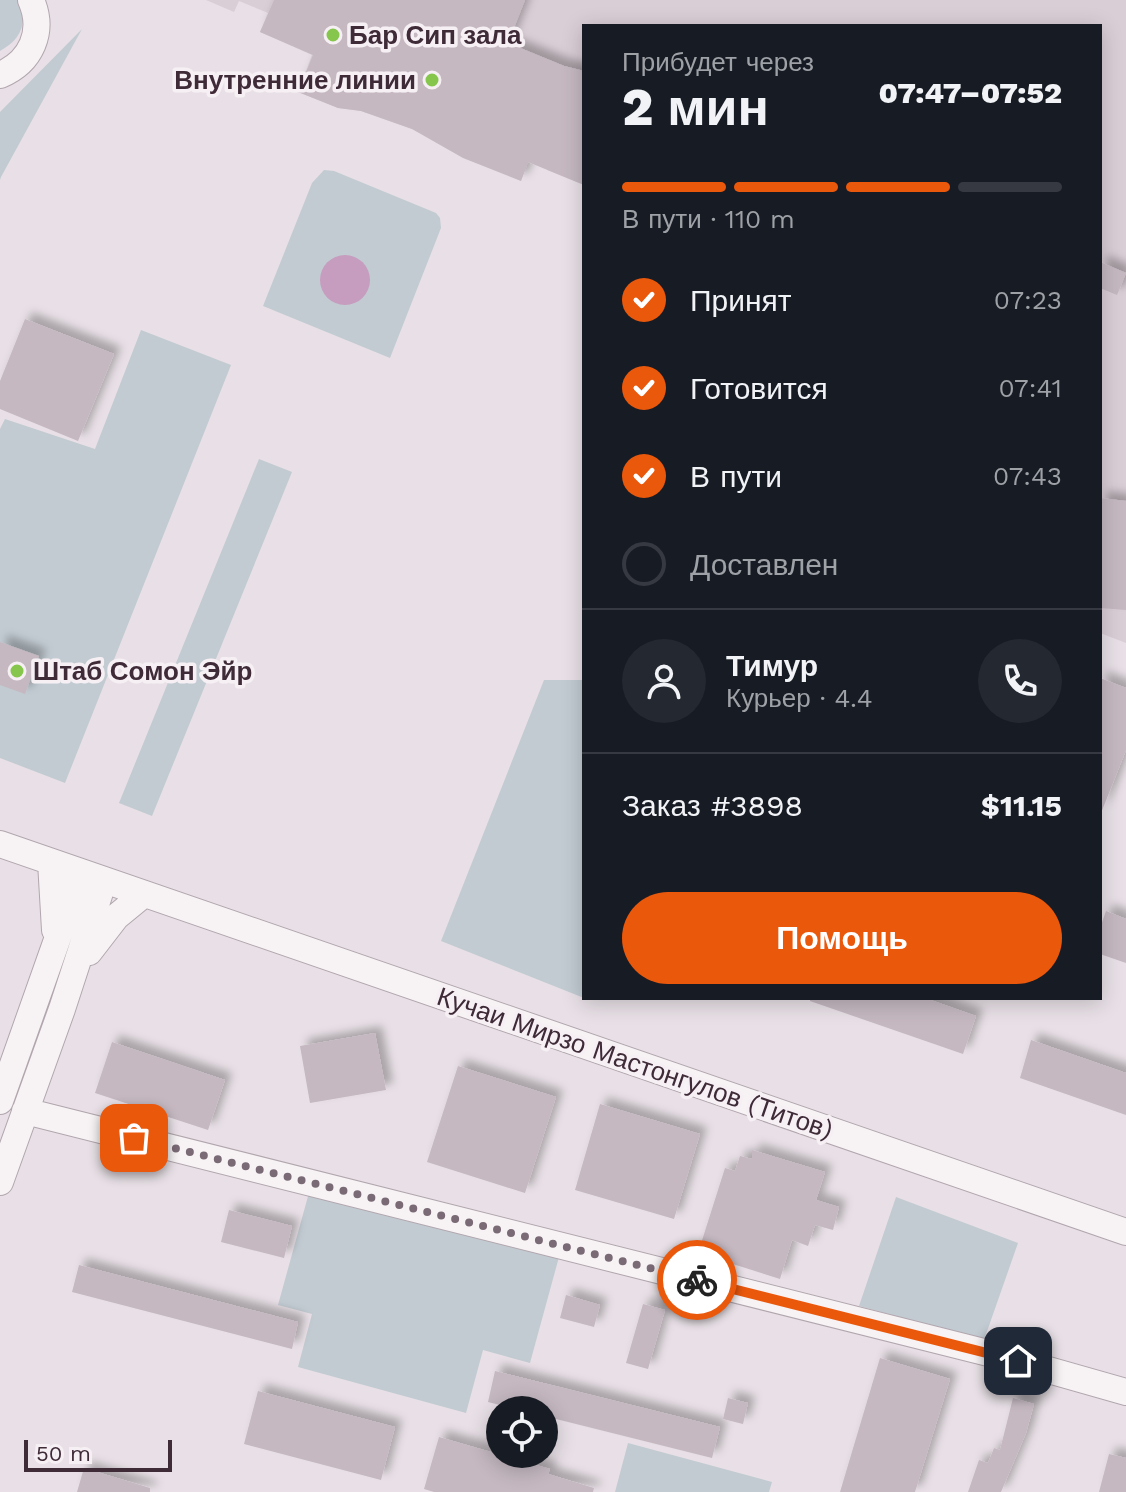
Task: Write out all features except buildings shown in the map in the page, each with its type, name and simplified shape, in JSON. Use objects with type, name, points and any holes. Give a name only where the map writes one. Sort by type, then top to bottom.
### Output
[{"type":"street","points":[[4,76],[25,59],[33,45],[37,28],[36,11],[31,0]]},
{"type":"street","name":"Кучаи Мирзо Мастонгулов (Титов)","points":[[0,844],[1126,1232]]},
{"type":"street","points":[[51,862],[61,971]]},
{"type":"street","points":[[0,1182],[25,1111],[61,971],[93,876]]},
{"type":"street","points":[[0,1101],[61,971],[144,894]]},
{"type":"street","points":[[25,1111],[992,1354],[1126,1392]]},
{"type":"shaded area","points":[[0,0],[18,0],[23,23],[18,36],[0,51]]},
{"type":"shaded area","points":[[206,0],[1126,0],[1126,643],[1102,634],[1102,24],[582,24],[582,184],[547,170],[558,142],[539,135],[521,181],[412,129],[361,111],[338,108],[298,92],[312,55],[260,32],[268,13],[239,1],[234,12]]},
{"type":"shaded area","points":[[82,29],[1,177],[0,180],[0,112]]},
{"type":"shaded area","points":[[324,170],[334,171],[436,213],[440,218],[441,228],[390,358],[263,306],[312,183]]},
{"type":"shaded area","points":[[345,255],[363,262],[370,280],[363,298],[345,305],[327,298],[320,280],[327,262]]},
{"type":"shaded area","points":[[141,330],[231,365],[65,783],[0,758],[0,429],[5,419],[95,449]]},
{"type":"shaded area","points":[[259,459],[292,472],[152,816],[119,803]]},
{"type":"shaded area","points":[[544,680],[582,680],[582,997],[441,941]]},
{"type":"shaded area","points":[[310,1189],[559,1257],[530,1363],[483,1350],[466,1413],[298,1367],[312,1314],[278,1305]]},
{"type":"shaded area","points":[[896,1197],[1018,1243],[984,1340],[859,1306]]},
{"type":"shaded area","points":[[628,1443],[772,1482],[769,1492],[615,1492]]},
{"type":"way so far","points":[[134,1138],[697,1280]]},
{"type":"place","name":"Бар Сип зала","points":[[333,35]]},
{"type":"place","name":"Внутренние линии","points":[[432,80]]},
{"type":"place","name":"Штаб Сомон Эйр","points":[[17,671]]},
{"type":"route","points":[[697,1280],[1018,1361]]}]
